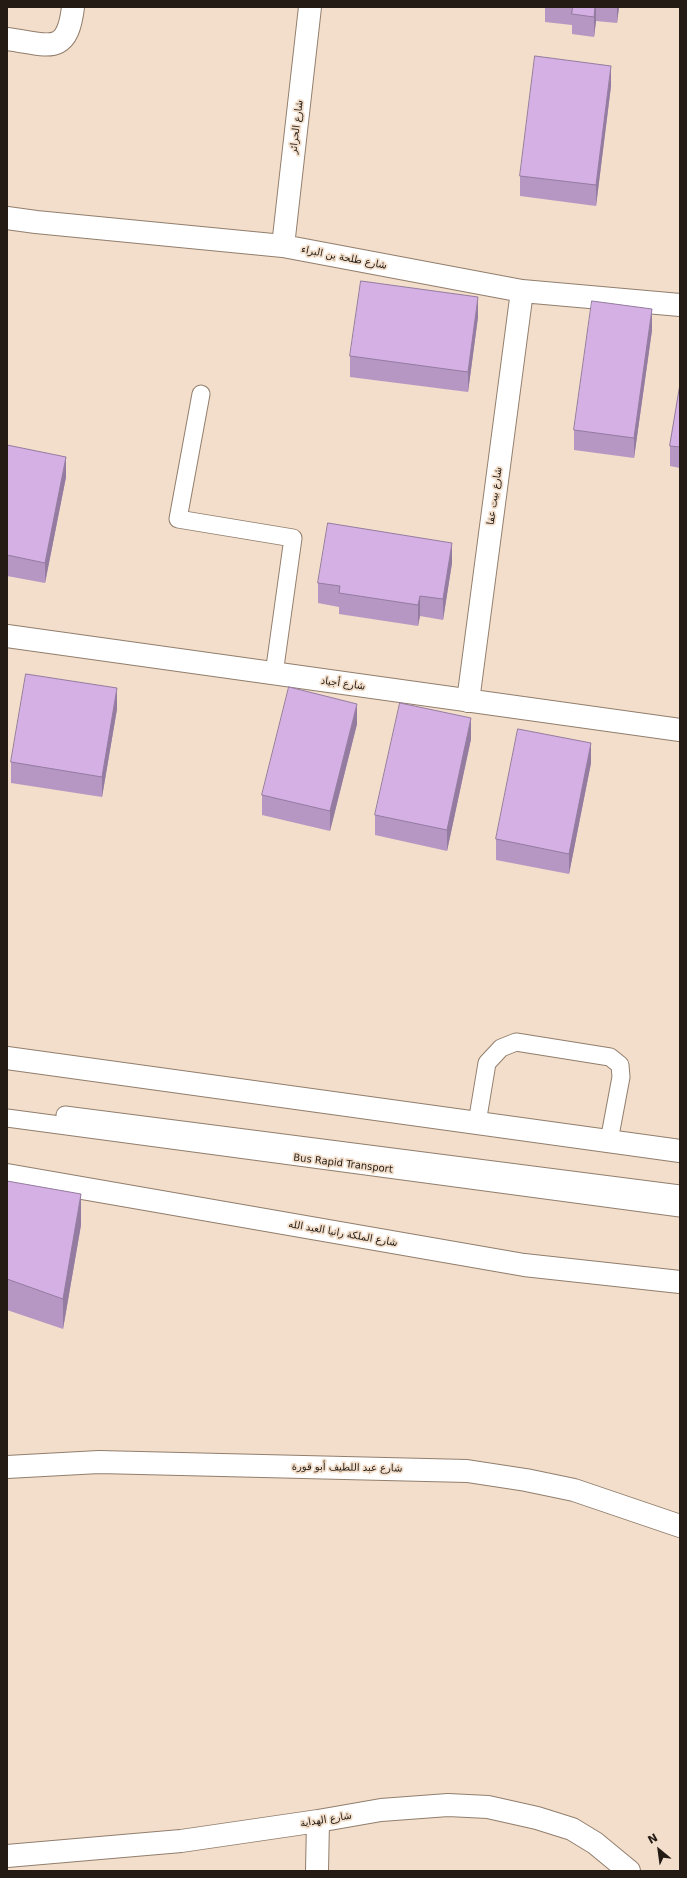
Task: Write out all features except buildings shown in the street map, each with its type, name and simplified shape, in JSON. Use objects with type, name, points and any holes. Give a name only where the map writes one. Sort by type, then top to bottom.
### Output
[{"type":"street","points":[[7,39],[53,45],[64,39],[70,25],[72,7]]},
{"type":"street","name":"شارع الحرائر","points":[[283,246],[310,7]]},
{"type":"street","name":"شارع طلحة بن البراء","points":[[7,218],[43,223],[283,246],[522,291],[680,306]]},
{"type":"street","name":"شارع بيت عفا","points":[[468,701],[522,291]]},
{"type":"street","name":"شارع أجياد","points":[[7,636],[680,730]]},
{"type":"street","points":[[7,1058],[680,1151]]},
{"type":"street","name":"شارع الملكة رانيا العبد الله","points":[[7,1175],[524,1265],[680,1282]]},
{"type":"street","name":"شارع عبد اللطيف أبو قورة","points":[[7,1467],[99,1462],[467,1471],[526,1480],[574,1490],[680,1526]]},
{"type":"street","name":"شارع الهداية","points":[[7,1856],[181,1840],[318,1822],[381,1810],[448,1805],[488,1807],[537,1818],[572,1829],[595,1843],[629,1871]]},
{"type":"street","points":[[317,1871],[318,1822]]},
{"type":"lane","points":[[201,394],[178,519],[293,538],[274,674]]},
{"type":"lane","points":[[477,1123],[487,1063],[501,1048],[516,1042],[610,1057],[620,1065],[621,1077],[609,1141]]},
{"type":"lane","name":"Bus Rapid Transport","points":[[7,1107],[680,1194]]},
{"type":"lane","name":"Bus Rapid Transport","points":[[7,1118],[680,1208]]}]
